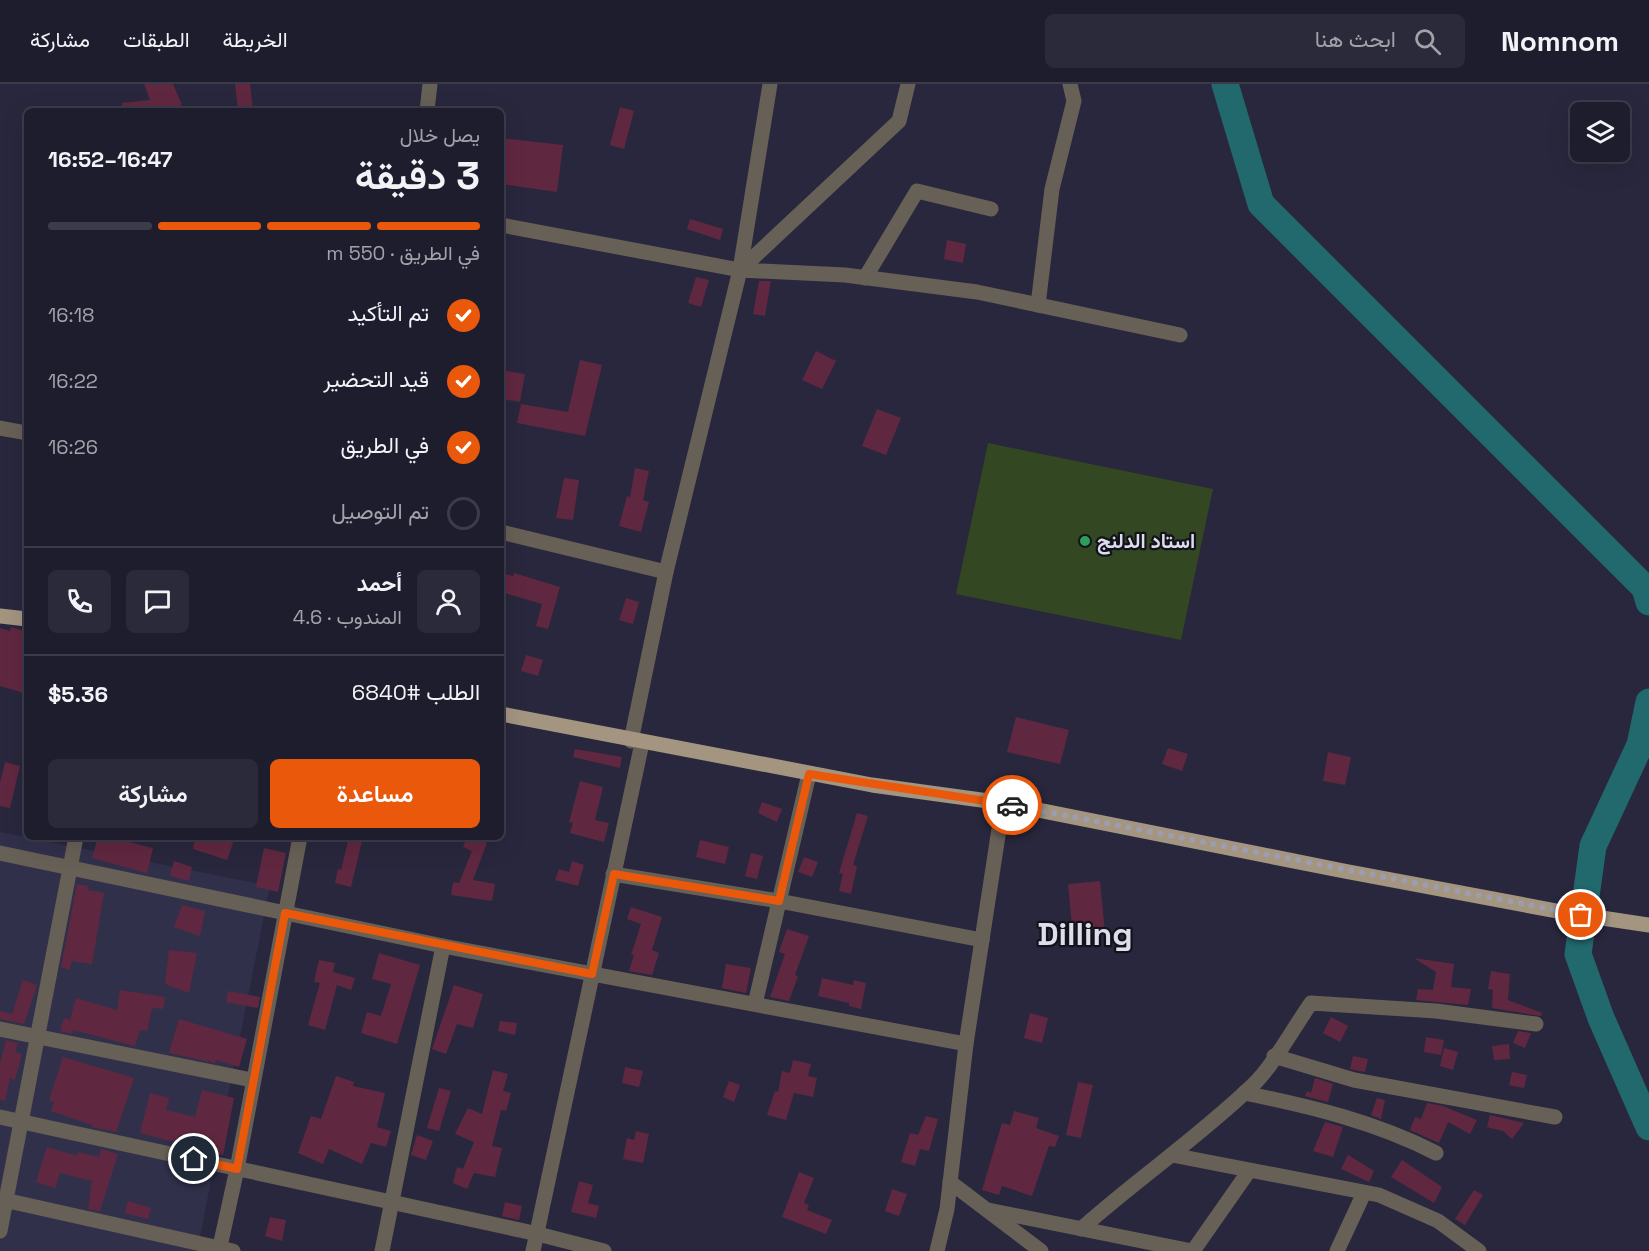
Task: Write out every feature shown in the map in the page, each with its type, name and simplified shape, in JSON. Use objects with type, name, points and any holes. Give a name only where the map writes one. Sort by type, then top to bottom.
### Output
[{"type":"main road","points":[[0,616],[24,619]]},
{"type":"main road","points":[[504,715],[809,774],[1003,804],[1562,912],[1644,924]]},
{"type":"street","points":[[427,108],[430,84]]},
{"type":"street","points":[[533,1251],[614,874],[666,572],[740,270],[770,84]]},
{"type":"street","points":[[740,270],[899,121],[908,84]]},
{"type":"street","points":[[1038,305],[1052,189],[1074,101],[1070,84]]},
{"type":"street","points":[[865,278],[917,191],[991,208]]},
{"type":"street","points":[[504,226],[740,270],[865,278],[977,292],[1180,335]]},
{"type":"street","points":[[0,428],[24,432]]},
{"type":"street","points":[[504,533],[666,572]]},
{"type":"street","points":[[755,1004],[809,774]]},
{"type":"street","points":[[937,1251],[950,1182],[966,1044],[1003,804]]},
{"type":"street","points":[[0,1231],[3,1200],[23,1122],[37,1036],[75,840]]},
{"type":"street","points":[[3,1200],[224,1250],[252,1080],[299,840]]},
{"type":"street","points":[[0,854],[443,946],[966,1044]]},
{"type":"street","points":[[614,874],[779,901],[982,940]]},
{"type":"street","points":[[382,1251],[443,946]]},
{"type":"street","points":[[1081,1229],[1255,1084],[1311,1003],[1436,1011],[1536,1024]]},
{"type":"street","points":[[0,1029],[252,1080]]},
{"type":"street","points":[[1274,1056],[1354,1080],[1555,1117]]},
{"type":"street","points":[[1244,1093],[1310,1106],[1416,1142],[1436,1153]]},
{"type":"street","points":[[0,1117],[538,1234],[604,1251]]},
{"type":"street","points":[[1172,1155],[1379,1195],[1438,1221],[1479,1251]]},
{"type":"street","points":[[987,1210],[1192,1251],[1250,1171]]},
{"type":"street","points":[[950,1182],[1041,1251]]},
{"type":"street","points":[[1337,1251],[1364,1193]]},
{"type":"shaded area","points":[[0,832],[24,837],[24,840],[40,840],[270,886],[197,1251],[0,1251]]},
{"type":"green space","name":"استاد الدلنج","points":[[988,443],[1213,489],[1181,640],[956,594]]},
{"type":"building","points":[[144,84],[173,84],[182,105],[175,108],[122,108],[122,103],[150,100]]},
{"type":"building","points":[[235,84],[250,84],[253,108],[238,108]]},
{"type":"building","points":[[620,107],[634,111],[624,149],[610,145]]},
{"type":"building","points":[[504,138],[563,145],[557,192],[504,184]]},
{"type":"building","points":[[690,219],[723,229],[720,240],[687,229]]},
{"type":"building","points":[[947,240],[966,244],[963,263],[944,259]]},
{"type":"building","points":[[696,277],[709,280],[701,307],[688,303]]},
{"type":"building","points":[[759,281],[771,281],[765,316],[753,314]]},
{"type":"building","points":[[816,351],[836,361],[822,389],[802,380]]},
{"type":"building","points":[[580,360],[602,365],[585,436],[517,423],[521,404],[568,412]]},
{"type":"building","points":[[504,370],[525,374],[520,402],[504,399]]},
{"type":"building","points":[[877,409],[901,418],[886,455],[862,446]]},
{"type":"building","points":[[635,468],[649,471],[643,500],[649,502],[641,532],[619,526],[627,496],[630,497]]},
{"type":"building","points":[[564,478],[579,480],[573,520],[556,518]]},
{"type":"building","points":[[514,573],[560,587],[548,629],[536,626],[542,604],[504,593],[504,574],[513,576]]},
{"type":"building","points":[[626,598],[639,602],[633,624],[619,620]]},
{"type":"building","points":[[11,627],[24,631],[24,693],[0,686],[0,628],[10,631]]},
{"type":"building","points":[[526,655],[543,660],[538,676],[521,671]]},
{"type":"building","points":[[1016,717],[1069,730],[1060,764],[1007,752]]},
{"type":"building","points":[[1168,748],[1188,754],[1182,771],[1162,764]]},
{"type":"building","points":[[575,749],[622,757],[620,768],[573,757]]},
{"type":"building","points":[[1328,752],[1351,757],[1345,785],[1323,781]]},
{"type":"building","points":[[5,762],[20,766],[10,808],[0,806],[0,783]]},
{"type":"building","points":[[580,781],[603,787],[595,820],[609,823],[604,842],[570,833],[573,823],[569,822]]},
{"type":"building","points":[[762,802],[782,809],[777,822],[758,813]]},
{"type":"building","points":[[857,813],[868,816],[853,865],[857,866],[851,894],[839,891],[843,874],[839,873]]},
{"type":"building","points":[[97,840],[121,840],[153,848],[147,873],[92,858]]},
{"type":"building","points":[[194,840],[234,840],[227,860],[193,849]]},
{"type":"building","points":[[348,840],[362,840],[351,887],[335,883],[338,869],[341,870]]},
{"type":"building","points":[[466,840],[487,843],[473,880],[495,884],[492,901],[451,895],[453,882],[459,883],[472,851],[463,847]]},
{"type":"building","points":[[700,840],[729,847],[725,864],[696,857]]},
{"type":"building","points":[[264,848],[286,853],[278,892],[256,887]]},
{"type":"building","points":[[751,853],[763,856],[757,879],[745,876]]},
{"type":"building","points":[[804,857],[818,862],[812,877],[798,872]]},
{"type":"building","points":[[174,861],[192,867],[189,881],[170,876]]},
{"type":"building","points":[[572,861],[584,865],[578,886],[555,880],[559,869],[569,872]]},
{"type":"building","points":[[1100,881],[1105,932],[1073,936],[1068,884]]},
{"type":"building","points":[[77,884],[88,886],[87,890],[104,893],[92,964],[72,961],[69,970],[61,967]]},
{"type":"building","points":[[182,905],[205,911],[200,936],[174,927]]},
{"type":"building","points":[[631,907],[662,917],[652,950],[659,953],[652,975],[629,971],[634,955],[631,955],[641,924],[627,919]]},
{"type":"building","points":[[787,929],[809,936],[795,975],[798,976],[789,1001],[770,997],[785,954],[779,952]]},
{"type":"building","points":[[169,950],[197,953],[189,993],[165,984]]},
{"type":"building","points":[[379,953],[420,965],[397,1044],[361,1033],[367,1012],[381,1016],[391,984],[372,979]]},
{"type":"building","points":[[1414,958],[1454,964],[1451,987],[1471,989],[1468,1005],[1416,1000],[1418,989],[1433,990],[1436,972]]},
{"type":"building","points":[[319,960],[335,963],[333,972],[355,978],[351,990],[337,985],[325,1030],[308,1025],[320,983],[314,982]]},
{"type":"building","points":[[726,964],[751,968],[746,993],[722,988]]},
{"type":"building","points":[[1491,971],[1510,974],[1508,1000],[1542,1013],[1541,1016],[1492,1008],[1493,990],[1488,989]]},
{"type":"building","points":[[822,978],[853,985],[854,980],[866,983],[861,1009],[849,1006],[849,1003],[818,996]]},
{"type":"building","points":[[23,980],[37,985],[24,1024],[0,1019],[0,1011],[12,1014]]},
{"type":"building","points":[[454,985],[483,994],[473,1028],[457,1024],[446,1054],[432,1049]]},
{"type":"building","points":[[120,990],[165,997],[163,1009],[152,1008],[147,1031],[140,1030],[135,1046],[73,1030],[72,1034],[60,1031],[64,1018],[70,1020],[76,998],[117,1010]]},
{"type":"building","points":[[228,991],[260,997],[258,1008],[226,1002]]},
{"type":"building","points":[[1030,1013],[1048,1018],[1042,1043],[1024,1038]]},
{"type":"building","points":[[1331,1017],[1348,1026],[1340,1042],[1323,1033]]},
{"type":"building","points":[[179,1019],[247,1039],[239,1067],[216,1060],[215,1063],[169,1053]]},
{"type":"building","points":[[500,1021],[517,1023],[515,1035],[498,1031]]},
{"type":"building","points":[[1518,1031],[1531,1033],[1525,1048],[1513,1043]]},
{"type":"building","points":[[1426,1037],[1444,1040],[1441,1055],[1424,1052]]},
{"type":"building","points":[[6,1040],[18,1043],[15,1052],[22,1054],[15,1080],[10,1078],[5,1101],[0,1100],[0,1064]]},
{"type":"building","points":[[1509,1044],[1510,1059],[1494,1060],[1492,1046]]},
{"type":"building","points":[[1444,1048],[1458,1052],[1453,1070],[1440,1066]]},
{"type":"building","points":[[1353,1056],[1368,1059],[1365,1072],[1350,1069]]},
{"type":"building","points":[[63,1057],[134,1078],[116,1132],[91,1127],[92,1125],[51,1111],[54,1102],[49,1100]]},
{"type":"building","points":[[793,1060],[811,1064],[808,1076],[817,1078],[813,1097],[794,1093],[786,1120],[767,1115],[775,1091],[778,1092],[782,1071],[790,1073]]},
{"type":"building","points":[[625,1067],[643,1071],[639,1087],[622,1083]]},
{"type":"building","points":[[493,1070],[508,1074],[503,1091],[511,1093],[506,1111],[501,1110],[492,1146],[502,1148],[495,1177],[474,1173],[467,1189],[453,1183],[457,1167],[463,1169],[474,1142],[455,1134],[468,1108],[482,1114]]},
{"type":"building","points":[[1512,1072],[1527,1075],[1524,1088],[1509,1085]]},
{"type":"building","points":[[336,1076],[354,1082],[353,1086],[385,1093],[377,1127],[391,1131],[386,1147],[371,1143],[362,1164],[329,1149],[323,1164],[298,1153],[311,1116],[321,1119]]},
{"type":"building","points":[[1315,1078],[1333,1084],[1328,1102],[1305,1096],[1307,1091],[1311,1093]]},
{"type":"building","points":[[729,1081],[740,1085],[734,1102],[723,1097]]},
{"type":"building","points":[[1078,1082],[1093,1085],[1081,1138],[1066,1135]]},
{"type":"building","points":[[439,1088],[451,1091],[439,1131],[427,1128]]},
{"type":"building","points":[[202,1090],[234,1098],[223,1155],[140,1133],[150,1093],[169,1098],[166,1110],[195,1117]]},
{"type":"building","points":[[1377,1098],[1385,1100],[1381,1119],[1371,1115]]},
{"type":"building","points":[[1427,1103],[1443,1106],[1477,1120],[1470,1134],[1448,1122],[1439,1143],[1410,1130],[1415,1117],[1421,1119]]},
{"type":"building","points":[[1014,1111],[1039,1118],[1036,1128],[1059,1136],[1055,1147],[1049,1146],[1032,1196],[1002,1186],[999,1195],[982,1190],[1002,1123],[1010,1125]]},
{"type":"building","points":[[1490,1115],[1524,1123],[1512,1139],[1503,1131],[1487,1127]]},
{"type":"building","points":[[926,1116],[938,1119],[929,1151],[920,1149],[915,1166],[901,1162],[910,1133],[918,1135]]},
{"type":"building","points":[[1325,1122],[1343,1127],[1333,1157],[1313,1151]]},
{"type":"building","points":[[636,1131],[649,1134],[643,1163],[623,1159],[627,1138],[634,1140]]},
{"type":"building","points":[[417,1135],[433,1141],[426,1160],[411,1155]]},
{"type":"building","points":[[47,1147],[77,1156],[78,1152],[99,1157],[101,1149],[118,1154],[100,1211],[88,1209],[92,1181],[60,1173],[55,1188],[36,1182]]},
{"type":"building","points":[[1348,1155],[1374,1171],[1369,1182],[1341,1169]]},
{"type":"building","points":[[1402,1160],[1442,1187],[1434,1203],[1391,1177]]},
{"type":"building","points":[[799,1172],[814,1178],[804,1203],[809,1205],[807,1210],[832,1220],[826,1234],[782,1217]]},
{"type":"building","points":[[579,1181],[593,1185],[588,1203],[599,1206],[596,1218],[571,1212]]},
{"type":"building","points":[[892,1189],[907,1194],[899,1216],[885,1211]]},
{"type":"building","points":[[1474,1190],[1483,1195],[1465,1225],[1455,1219]]},
{"type":"building","points":[[128,1201],[151,1208],[148,1219],[125,1213]]},
{"type":"building","points":[[505,1202],[522,1206],[519,1220],[502,1216]]},
{"type":"building","points":[[270,1217],[286,1220],[282,1241],[265,1236]]},
{"type":"waterway","points":[[1225,84],[1261,204],[1645,588],[1649,602]]},
{"type":"waterway","points":[[1649,702],[1640,745],[1593,846],[1578,954],[1601,1018],[1649,1127]]},
{"type":"way so far","points":[[1012,805],[1366,876],[1581,915]]},
{"type":"place","name":"استاد الدلنج","points":[[1085,541]]},
{"type":"district","name":"Dilling","points":[[1085,934]]},
{"type":"route","points":[[194,1159],[237,1169],[285,913],[592,974],[614,874],[779,901],[809,774],[1012,805]]}]
